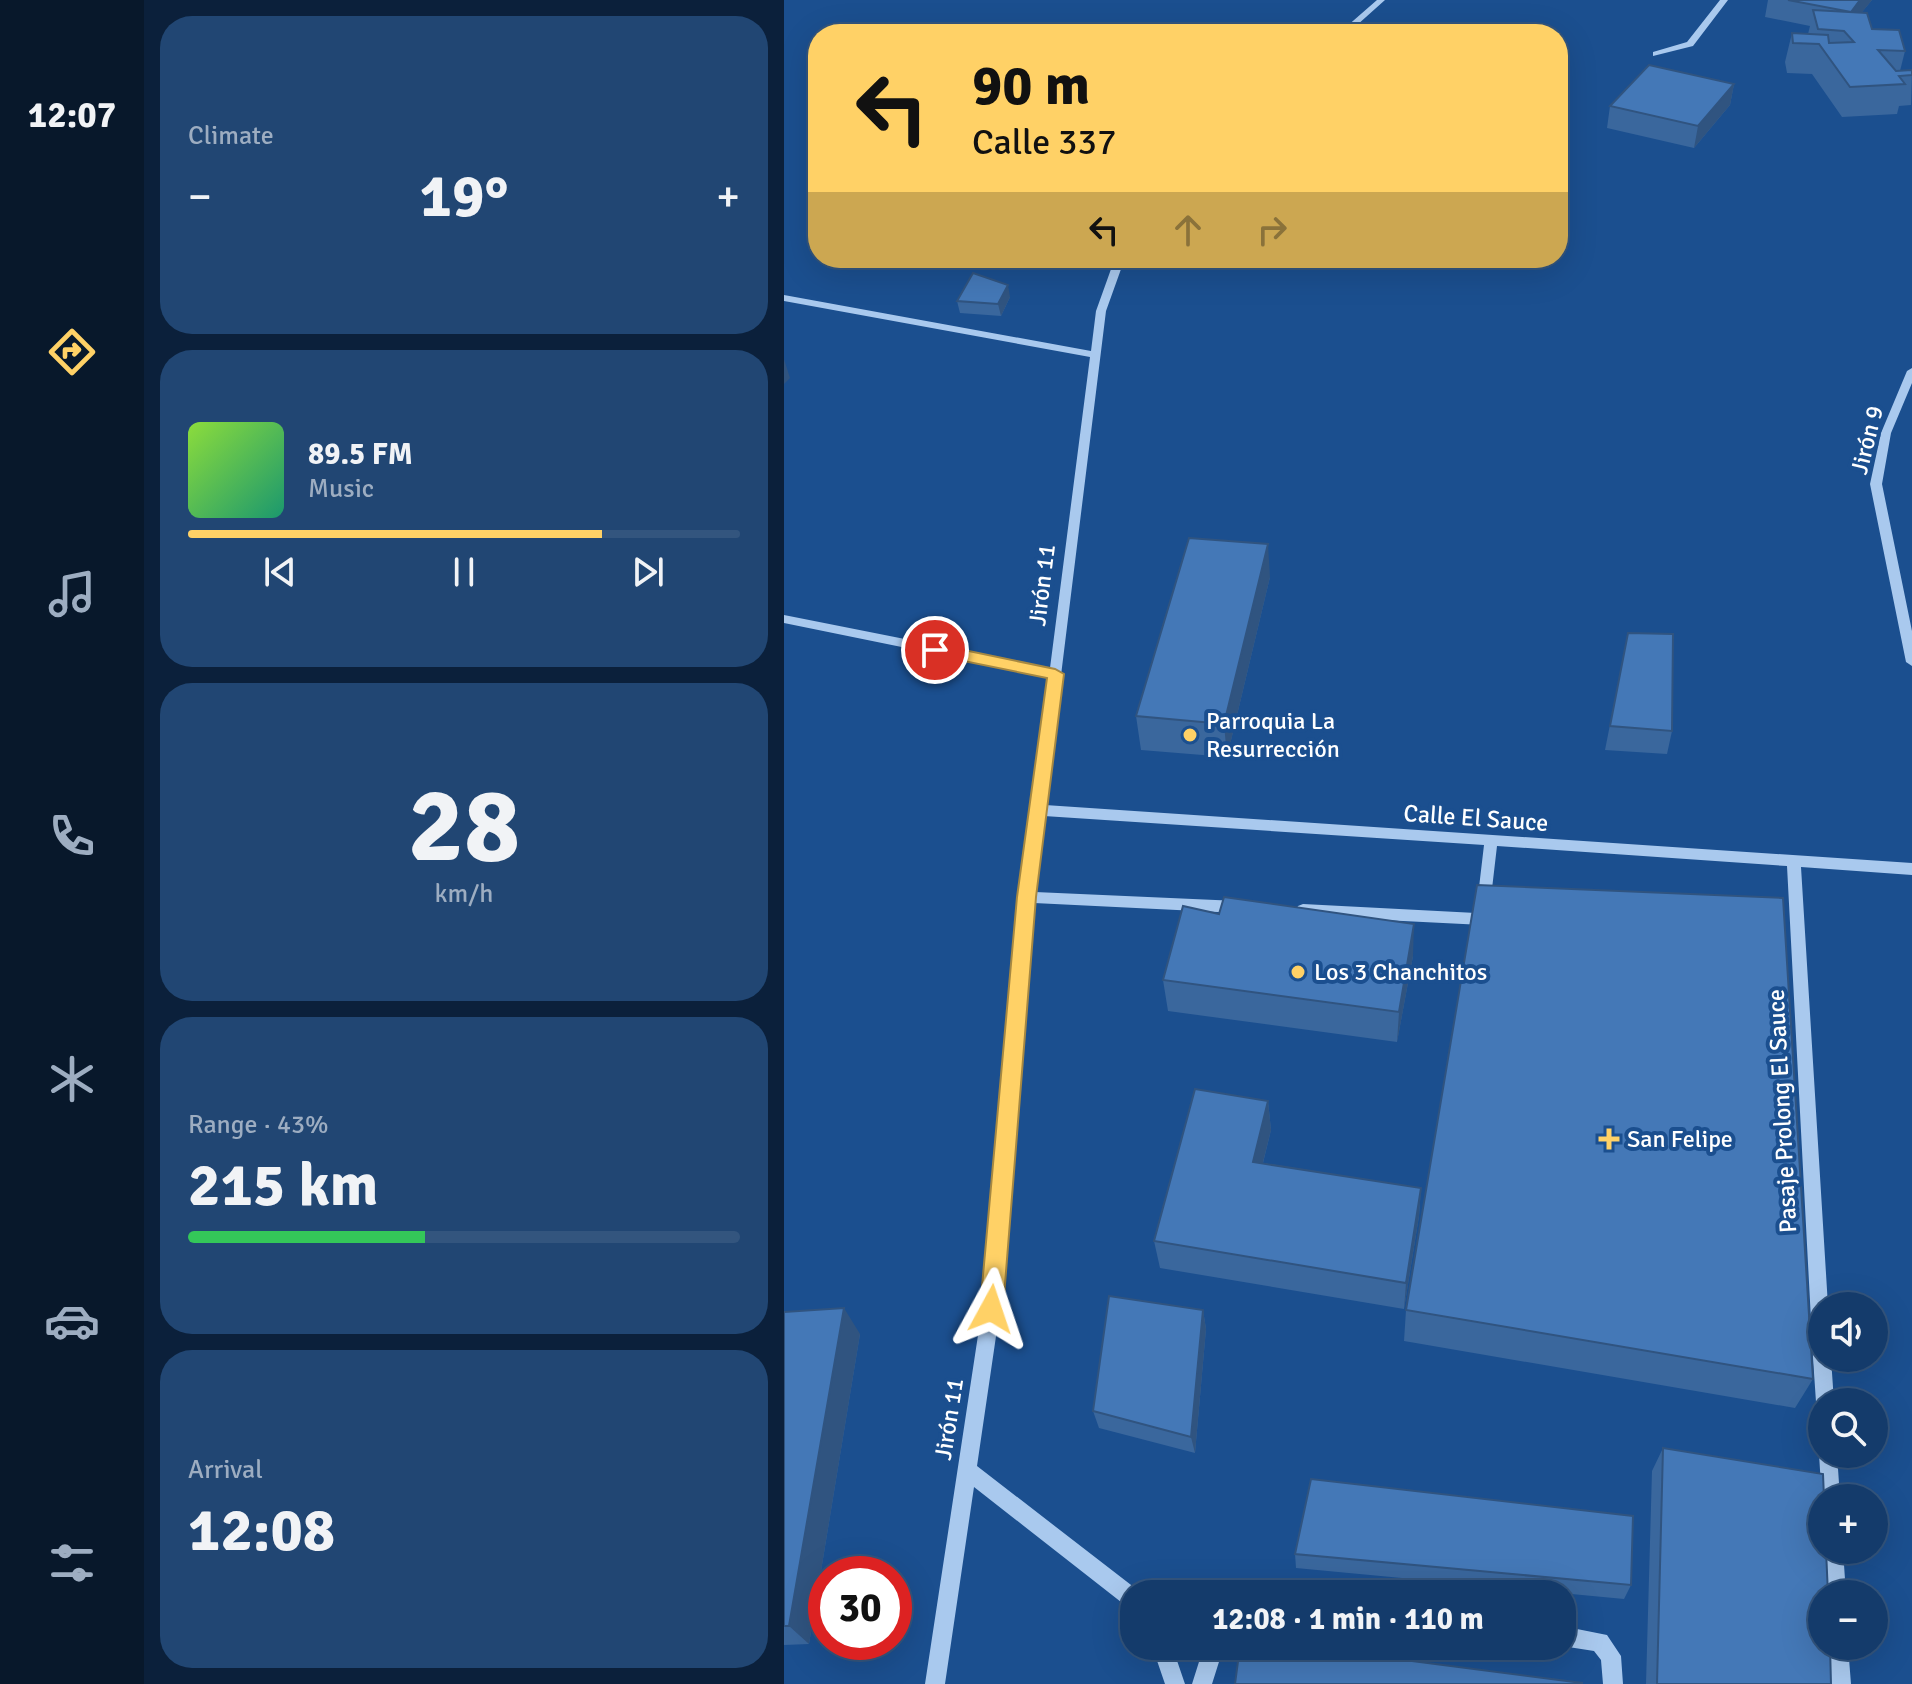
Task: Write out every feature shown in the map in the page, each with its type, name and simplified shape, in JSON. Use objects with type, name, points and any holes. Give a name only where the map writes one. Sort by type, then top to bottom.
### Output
[{"type":"street","points":[[1353,24],[1381,0]]},
{"type":"street","points":[[1656,54],[1690,44],[1724,0]]},
{"type":"street","name":"Jirón 11","points":[[935,1684],[991,1309],[1027,897],[1101,311],[1116,268]]},
{"type":"street","points":[[784,298],[1096,355]]},
{"type":"street","name":"Jirón 9","points":[[1912,371],[1886,433],[1876,484],[1912,662]]},
{"type":"street","points":[[784,619],[1055,674]]},
{"type":"street","name":"Calle El Sauce","points":[[1038,810],[1912,869]]},
{"type":"street","points":[[1294,909],[1483,919],[1491,841]]},
{"type":"street","name":"Pasaje Prolong El Sauce","points":[[1794,861],[1818,1292]]},
{"type":"street","points":[[1027,897],[1247,907]]},
{"type":"street","points":[[966,1469],[1120,1589]]},
{"type":"street","points":[[1576,1638],[1600,1642],[1611,1656],[1613,1684]]},
{"type":"street","points":[[1167,1660],[1175,1684]]},
{"type":"street","points":[[1202,1684],[1210,1660]]},
{"type":"street","points":[[1839,1660],[1841,1684]]},
{"type":"building","points":[[1788,0],[1860,0],[1851,12]]},
{"type":"building","points":[[1813,10],[1867,13],[1872,29],[1899,30],[1905,51],[1878,50],[1896,71],[1912,70],[1912,75],[1899,76],[1905,84],[1850,87],[1819,44],[1793,43],[1792,33],[1828,35],[1829,43],[1854,42],[1844,31],[1818,29]]},
{"type":"building","points":[[1649,65],[1734,84],[1698,126],[1610,106]]},
{"type":"building","points":[[973,273],[1008,285],[998,304],[957,301]]},
{"type":"building","points":[[1189,538],[1268,544],[1224,724],[1136,716]]},
{"type":"building","points":[[1628,633],[1673,634],[1672,731],[1610,726]]},
{"type":"building","name":"San Felipe","points":[[1477,885],[1783,898],[1808,1299],[1808,1372],[1813,1372],[1813,1379],[1406,1310]]},
{"type":"building","points":[[1224,897],[1414,924],[1399,1012],[1163,980],[1183,906],[1219,914]]},
{"type":"building","points":[[1195,1089],[1268,1101],[1253,1162],[1421,1188],[1406,1283],[1154,1241]]},
{"type":"building","points":[[1109,1296],[1203,1310],[1191,1437],[1093,1411]]},
{"type":"building","points":[[844,1308],[789,1626],[784,1626],[784,1312]]},
{"type":"building","points":[[1663,1448],[1823,1474],[1823,1484],[1808,1484],[1808,1564],[1827,1564],[1827,1580],[1808,1580],[1808,1660],[1830,1660],[1831,1684],[1657,1684]]},
{"type":"building","points":[[1311,1479],[1633,1516],[1631,1585],[1295,1554]]},
{"type":"building","points":[[1238,1660],[1404,1660],[1582,1683],[1582,1684],[1235,1684]]},
{"type":"place","name":"Parroquia La Resurrección","points":[[1190,735]]},
{"type":"place","name":"Los 3 Chanchitos","points":[[1298,972]]},
{"type":"place","name":"San Felipe","points":[[1609,1139]]},
{"type":"route","points":[[935,650],[1055,674],[1027,897],[991,1309]]}]
